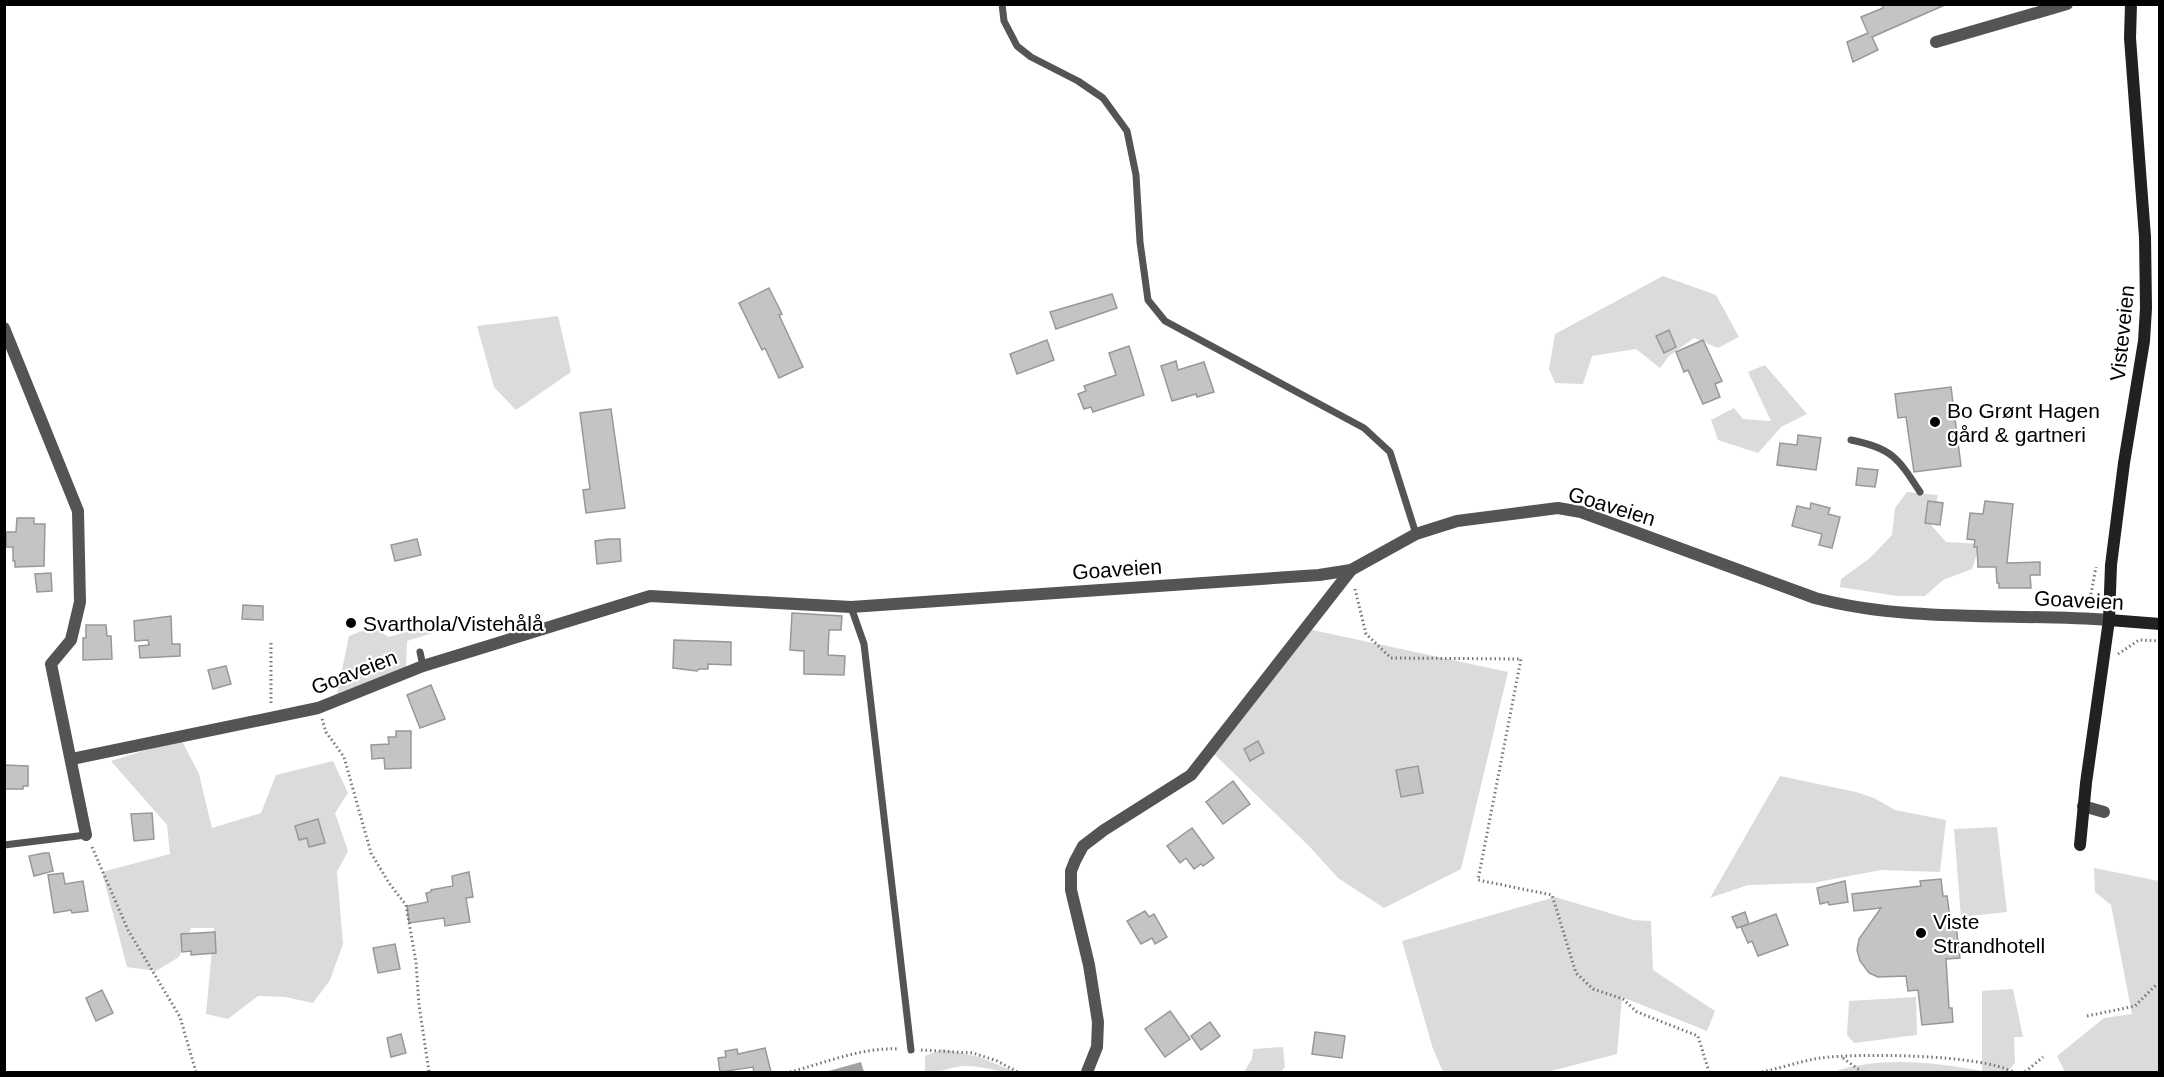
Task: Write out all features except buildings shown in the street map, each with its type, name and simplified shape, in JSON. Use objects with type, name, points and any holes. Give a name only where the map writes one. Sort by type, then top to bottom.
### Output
[{"type":"main road","name":"Visteveien","points":[[2080,845],[2083,806],[2109,620],[2111,565],[2124,463],[2144,341],[2145,237],[2130,38],[2131,4]]},
{"type":"main road","name":"Goaveien","points":[[2109,620],[2160,624]]},
{"type":"street","points":[[1936,42],[2067,4]]},
{"type":"street","points":[[4,328],[78,511],[80,602],[71,640],[51,664],[86,835]]},
{"type":"street","name":"Goaveien","points":[[72,759],[318,708],[423,666],[650,596],[851,607],[1319,575],[1351,570],[1416,534],[1457,521],[1558,508],[1581,513],[1815,598],[1843,605],[1925,613],[2109,620]]},
{"type":"street","points":[[1087,1072],[1097,1047],[1098,1022],[1089,965],[1071,890],[1071,871],[1075,861],[1083,846],[1104,830],[1191,775],[1351,570]]},
{"type":"street","points":[[2083,806],[2104,812]]},
{"type":"lane","points":[[1002,4],[1004,21],[1017,46],[1031,57],[1078,81],[1103,98],[1127,131],[1136,175],[1140,242],[1148,300],[1165,321],[1364,428],[1390,452],[1416,534]]},
{"type":"lane","points":[[1851,440],[1887,450],[1904,468],[1920,492]]},
{"type":"lane","points":[[851,607],[864,644],[911,1050]]},
{"type":"lane","points":[[420,652],[423,666]]},
{"type":"lane","points":[[4,845],[86,835]]},
{"type":"path","points":[[2090,599],[2096,562]]},
{"type":"path","points":[[1351,570],[1366,634],[1391,658],[1521,659],[1478,880],[1552,895],[1576,973],[1593,989],[1623,999],[1637,1012],[1698,1036],[1709,1072]]},
{"type":"path","points":[[2115,656],[2139,640],[2160,641]]},
{"type":"path","points":[[271,642],[271,717]]},
{"type":"path","points":[[318,708],[326,732],[344,757],[371,853],[389,883],[406,905],[416,962],[419,1005],[429,1072]]},
{"type":"path","points":[[86,835],[128,930],[180,1017],[196,1072]]},
{"type":"path","points":[[2087,1016],[2135,1006],[2156,985],[2160,986]]},
{"type":"path","points":[[1842,1056],[1862,1072]]},
{"type":"path","points":[[1762,1072],[1819,1058],[1842,1056],[1924,1057],[1968,1061],[2013,1072]]},
{"type":"path","points":[[2025,1072],[2043,1057]]},
{"type":"shaded area","points":[[1663,276],[1716,295],[1739,337],[1718,348],[1694,338],[1669,356],[1660,368],[1636,349],[1592,356],[1583,384],[1555,383],[1549,369],[1555,334]]},
{"type":"shaded area","points":[[558,316],[571,372],[516,410],[494,387],[477,326]]},
{"type":"shaded area","points":[[1765,365],[1807,414],[1781,427],[1758,453],[1718,440],[1711,420],[1734,408],[1743,419],[1771,421],[1748,372]]},
{"type":"shaded area","points":[[1907,492],[1938,495],[1931,525],[1946,542],[1980,544],[1972,569],[1943,580],[1925,596],[1897,596],[1840,587],[1841,579],[1870,558],[1892,535],[1895,508]]},
{"type":"shaded area","points":[[429,625],[433,633],[407,641],[406,669],[337,694],[349,636],[372,627],[389,637]]},
{"type":"shaded area","points":[[1308,629],[1508,672],[1461,869],[1384,908],[1338,878],[1309,846],[1213,753]]},
{"type":"shaded area","points":[[181,739],[199,774],[212,828],[261,813],[276,775],[333,761],[348,793],[335,813],[348,851],[337,872],[343,944],[330,980],[313,1003],[285,997],[258,996],[228,1019],[206,1014],[214,928],[191,928],[179,957],[156,971],[127,967],[102,872],[170,854],[167,825],[111,761]]},
{"type":"shaded area","points":[[1780,776],[1856,792],[1874,798],[1895,810],[1946,820],[1940,872],[1881,870],[1813,883],[1748,885],[1710,898]]},
{"type":"shaded area","points":[[1997,827],[2007,912],[1961,917],[1954,829]]},
{"type":"shaded area","points":[[2094,868],[2159,881],[2159,1072],[2065,1072],[2057,1056],[2104,1018],[2132,1014],[2111,905],[2095,892]]},
{"type":"shaded area","points":[[1555,897],[1633,920],[1651,921],[1653,970],[1715,1011],[1707,1031],[1622,997],[1617,1054],[1547,1072],[1443,1072],[1433,1049],[1402,941]]},
{"type":"shaded area","points":[[2013,989],[2023,1037],[2014,1037],[2015,1063],[2009,1070],[2010,1072],[1833,1072],[1888,1062],[1926,1063],[1982,1071],[1982,991]]},
{"type":"shaded area","points":[[1916,997],[1917,1035],[1854,1043],[1847,1035],[1849,1001]]},
{"type":"shaded area","points":[[1283,1047],[1285,1067],[1280,1072],[1244,1072],[1252,1059],[1253,1049]]},
{"type":"shaded area","points":[[943,1049],[979,1057],[1016,1072],[964,1066],[925,1072],[925,1056]]},
{"type":"shaded area","points":[[861,1062],[864,1072],[825,1072]]},
{"type":"place","name":"Bo Grønt Hagen gård & gartneri","points":[[1935,422]]},
{"type":"place","name":"Svarthola/Vistehålå","points":[[351,623]]},
{"type":"place","name":"Viste Strandhotell","points":[[1921,933]]}]
